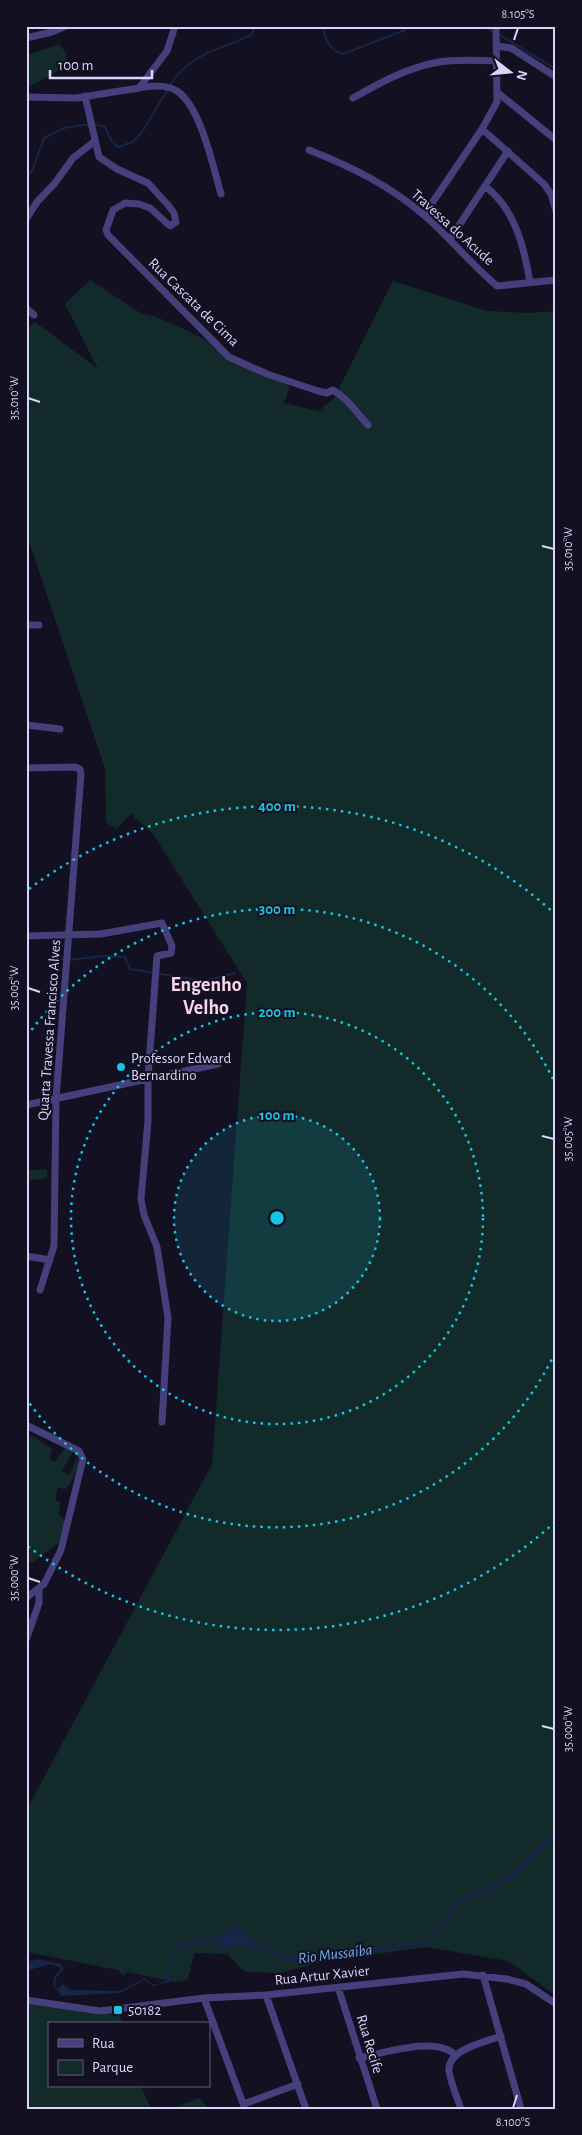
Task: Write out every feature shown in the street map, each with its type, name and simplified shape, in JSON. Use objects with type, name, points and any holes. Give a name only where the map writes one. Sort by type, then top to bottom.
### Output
[{"type":"street","points":[[26,38],[52,32],[66,26]]},
{"type":"street","points":[[139,88],[167,50],[175,26]]},
{"type":"street","points":[[424,215],[482,129],[497,102],[496,27]]},
{"type":"street","points":[[497,42],[515,50],[556,77]]},
{"type":"street","points":[[353,98],[380,84],[429,64],[454,60],[497,61]]},
{"type":"street","points":[[26,97],[85,96],[139,88],[165,87],[173,89],[178,92],[192,109],[222,194]]},
{"type":"street","points":[[498,93],[556,140]]},
{"type":"street","points":[[26,219],[37,202],[55,183],[73,158],[95,141],[85,96]]},
{"type":"street","points":[[482,129],[549,189],[556,211]]},
{"type":"street","name":"Rua Cascata de Cima","points":[[95,141],[99,157],[116,169],[148,182],[168,205],[176,218],[176,222],[170,226],[155,211],[139,204],[123,203],[113,210],[106,230],[108,235],[229,357],[267,374],[318,391],[327,393],[333,390],[347,399],[354,411],[368,425]]},
{"type":"street","name":"Travessa do Acude","points":[[309,150],[346,165],[384,185],[424,215],[497,286],[556,280]]},
{"type":"street","points":[[450,239],[508,151]]},
{"type":"street","points":[[486,187],[501,199],[510,215],[521,244],[530,282]]},
{"type":"street","points":[[26,308],[34,315]]},
{"type":"street","points":[[26,625],[39,624]]},
{"type":"street","points":[[26,725],[60,730]]},
{"type":"street","name":"Quarta Travessa Francisco Alves","points":[[26,768],[80,769],[70,935],[56,1099],[54,1246],[40,1290]]},
{"type":"street","points":[[26,936],[120,932],[164,923],[172,952],[158,955],[155,978],[142,1207],[157,1248],[168,1318],[162,1422]]},
{"type":"street","points":[[26,1105],[218,1064]]},
{"type":"street","points":[[26,1256],[50,1260]]},
{"type":"street","points":[[26,1425],[74,1448],[82,1454],[82,1466],[61,1550],[46,1579],[39,1588],[26,1598]]},
{"type":"street","points":[[26,1640],[37,1613],[40,1597],[39,1588]]},
{"type":"street","name":"Rua Artur Xavier","points":[[26,2000],[92,2011],[204,1998],[266,1995],[448,1974],[483,1975],[526,1984],[556,2004]]},
{"type":"street","points":[[483,1975],[521,2109]]},
{"type":"street","name":"Rua Recife","points":[[338,1987],[359,2058],[377,2109]]},
{"type":"street","points":[[266,1995],[306,2109]]},
{"type":"street","points":[[204,1998],[245,2106],[298,2084]]},
{"type":"street","points":[[461,2109],[449,2069],[456,2056],[468,2049],[501,2036]]},
{"type":"street","points":[[359,2058],[425,2046],[441,2046],[450,2050],[456,2056]]},
{"type":"green space","points":[[59,44],[66,53],[67,66],[31,86],[26,81],[26,56]]},
{"type":"green space","points":[[90,280],[142,314],[154,316],[192,333],[290,387],[284,403],[319,411],[334,398],[393,281],[487,311],[530,313],[556,311],[556,1991],[552,1993],[508,1961],[426,1947],[327,1961],[279,1973],[245,1972],[227,1954],[195,1953],[187,1980],[175,1982],[127,1972],[123,1976],[118,1970],[26,1952],[26,1811],[212,1464],[247,983],[153,834],[131,814],[116,829],[106,822],[105,768],[26,533],[26,331],[35,322],[98,369],[65,304]]},
{"type":"green space","points":[[26,1170],[47,1170],[47,1178],[26,1181]]},
{"type":"green space","points":[[33,1436],[52,1449],[49,1459],[55,1462],[66,1447],[73,1452],[62,1471],[70,1475],[77,1456],[78,1461],[77,1470],[73,1478],[66,1489],[58,1488],[55,1500],[60,1502],[59,1515],[66,1520],[61,1541],[32,1563],[26,1559],[26,1437]]},
{"type":"green space","points":[[26,2002],[115,2011],[121,2022],[48,2022],[48,2088],[142,2088],[151,2109],[26,2109]]},
{"type":"green space","points":[[199,2098],[209,2109],[171,2109]]},
{"type":"water","name":"Rio Mussaíba","points":[[556,1830],[556,1837],[509,1881],[458,1905],[432,1941],[426,1944],[353,1956],[298,1962],[286,1961],[242,1945],[226,1950],[221,1949],[217,1942],[205,1942],[176,1949],[170,1982],[153,1986],[144,1980],[120,1993],[61,1996],[53,1985],[54,1977],[60,1970],[60,1967],[50,1964],[26,1971],[26,1962],[37,1959],[61,1964],[64,1969],[56,1978],[55,1986],[58,1989],[63,1984],[72,1990],[120,1991],[145,1978],[152,1984],[160,1984],[168,1979],[174,1947],[205,1937],[218,1938],[233,1927],[239,1929],[263,1947],[278,1953],[295,1956],[427,1941],[455,1903],[506,1878]]},
{"type":"waterway","points":[[170,85],[178,74],[197,58],[251,35],[255,26]]},
{"type":"waterway","points":[[322,26],[326,40],[331,47],[343,54],[405,30],[406,26]]},
{"type":"waterway","points":[[483,26],[494,32]]},
{"type":"waterway","points":[[498,34],[556,69]]},
{"type":"waterway","points":[[94,124],[105,127],[111,140],[118,147],[133,142],[142,132],[168,89]]},
{"type":"waterway","points":[[26,178],[32,171],[44,138],[64,128],[89,124]]},
{"type":"waterway","points":[[62,959],[69,960],[103,956],[125,957],[130,969],[204,981],[235,973]]},
{"type":"place","name":"Professor Edward Bernardino","points":[[121,1067]]},
{"type":"place","name":"50182","points":[[118,2010]]},
{"type":"district","name":"Engenho Velho","points":[[206,996]]}]
